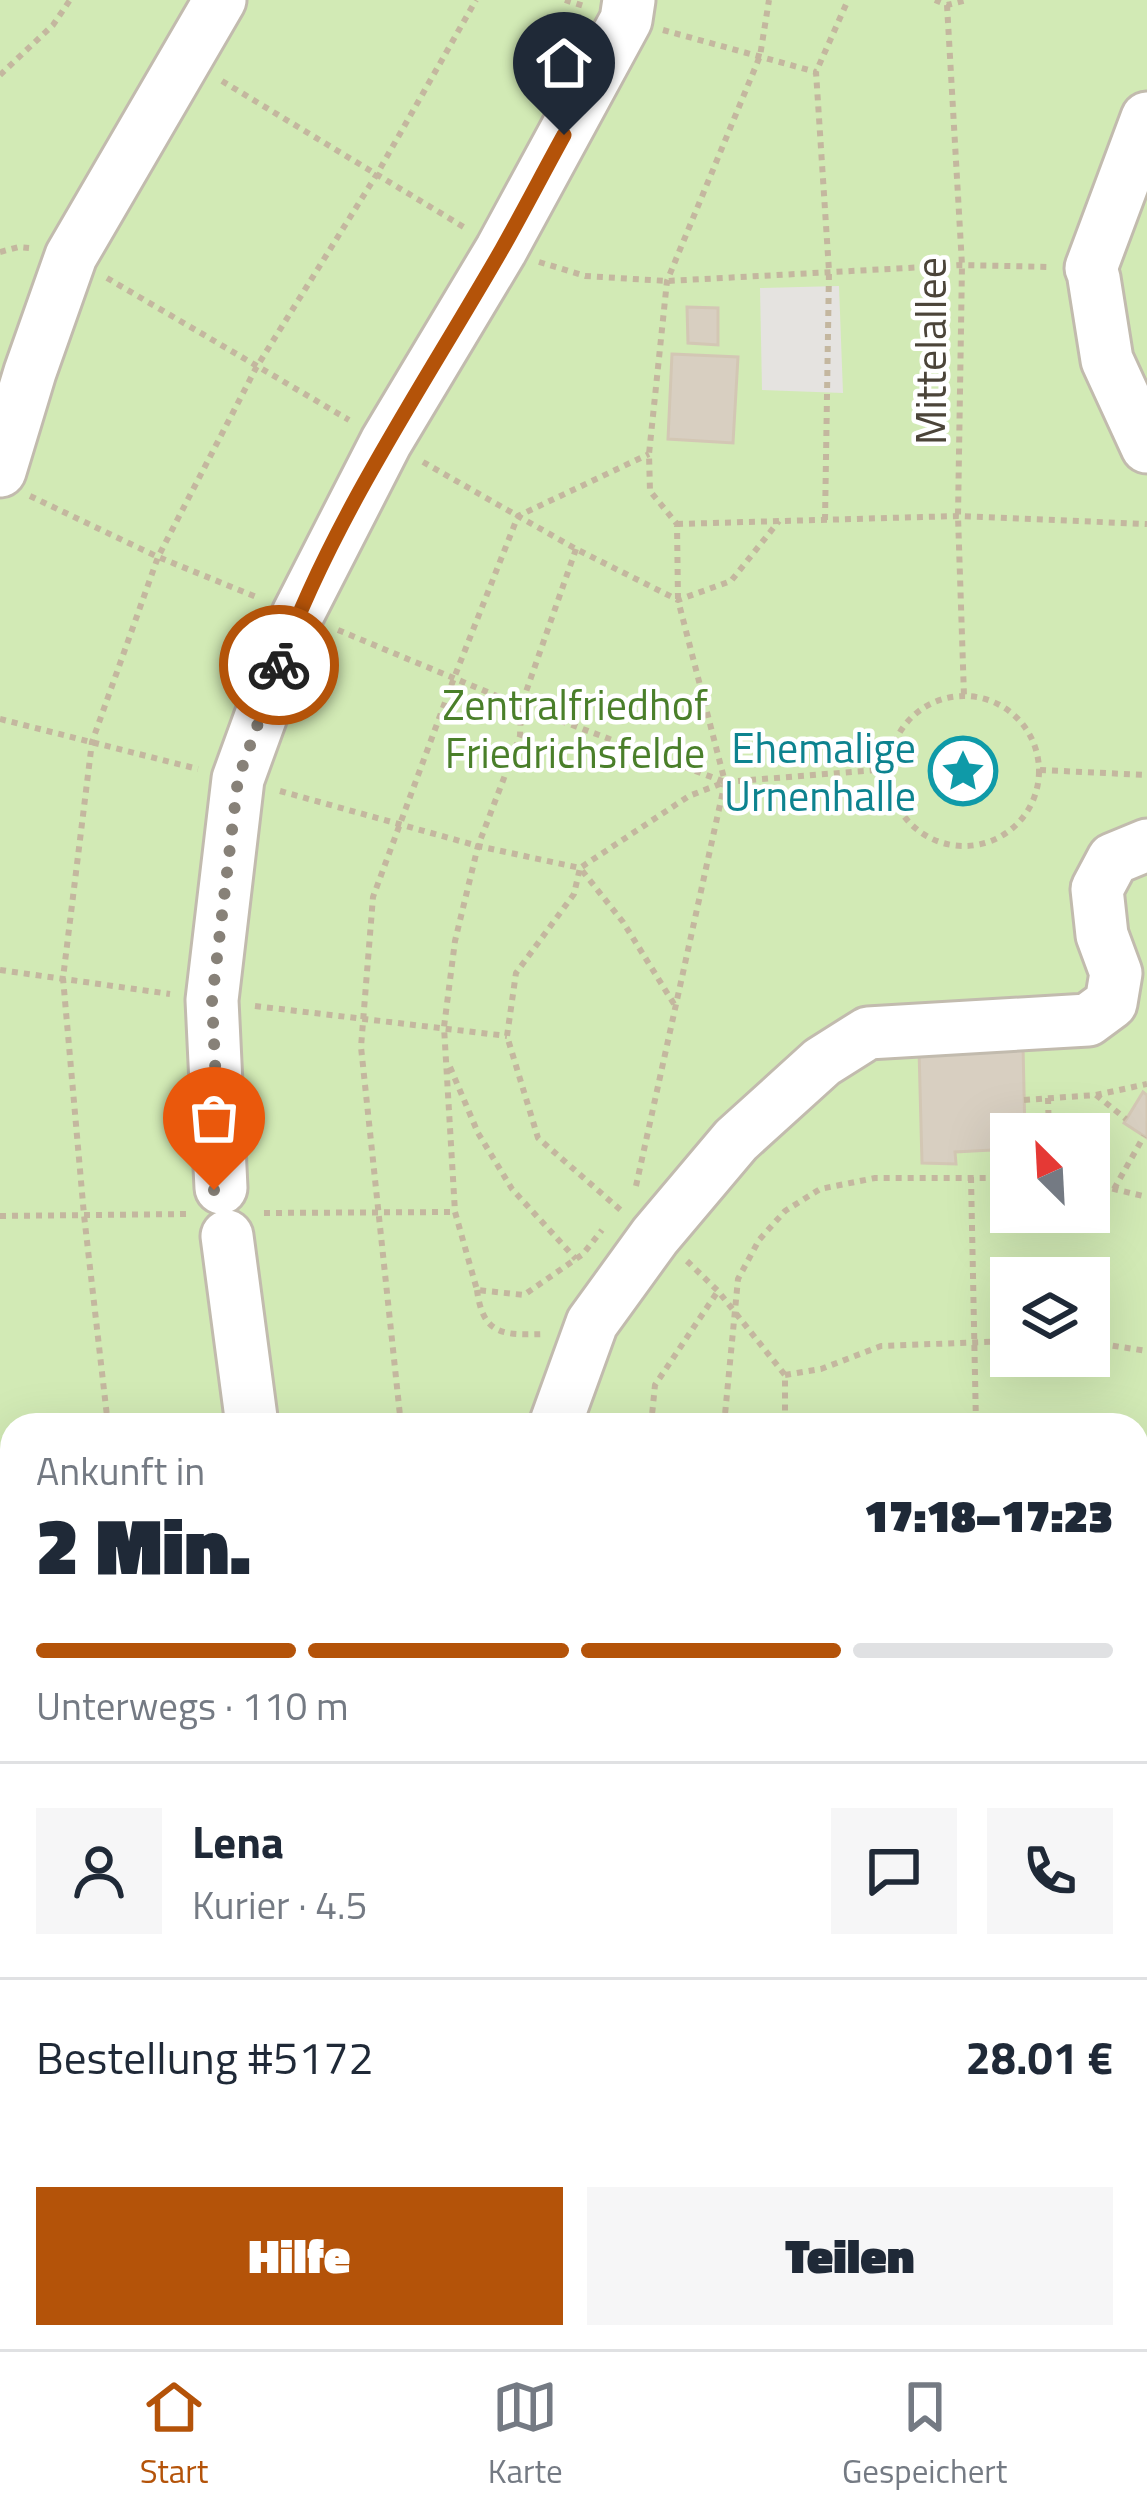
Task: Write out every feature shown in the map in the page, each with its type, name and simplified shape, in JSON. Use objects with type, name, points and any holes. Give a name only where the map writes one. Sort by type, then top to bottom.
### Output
[{"type":"lane","points":[[10,481],[15,365],[71,256],[220,0]]},
{"type":"lane","points":[[250,1413],[224,1213],[212,1000],[238,779],[298,614],[386,442],[501,250],[628,10]]},
{"type":"lane","points":[[1147,118],[1093,273],[1107,360],[1147,447]]},
{"type":"lane","points":[[559,1413],[592,1323],[655,1236],[736,1140],[822,1062],[868,1033],[1088,1020],[1112,1003],[1116,973],[1102,934],[1097,889],[1113,859],[1147,845]]},
{"type":"path","points":[[0,75],[53,25],[70,0]]},
{"type":"path","points":[[107,1413],[83,1215],[63,978],[92,742],[158,557],[256,368],[377,174],[476,0]]},
{"type":"path","points":[[638,1184],[725,782],[678,600],[677,524],[650,491],[649,454],[667,281],[760,56],[770,0]]},
{"type":"path","points":[[825,520],[829,271],[816,72],[848,0]]},
{"type":"path","points":[[935,0],[947,5],[967,0]]},
{"type":"path","name":"Mittelallee","points":[[947,5],[962,266],[958,516],[964,696]]},
{"type":"path","points":[[628,10],[816,72]]},
{"type":"path","points":[[185,59],[501,250],[585,276],[667,281],[962,266],[1093,273]]},
{"type":"path","points":[[144,300],[576,549],[678,600],[731,580],[778,521]]},
{"type":"path","points":[[400,1413],[361,1047],[373,897],[518,516],[649,454]]},
{"type":"path","points":[[10,481],[158,557],[520,706],[725,782]]},
{"type":"path","points":[[677,524],[958,516],[1147,524]]},
{"type":"path","points":[[576,549],[520,706],[520,736],[478,846],[455,941],[444,1027],[455,1212],[480,1312],[490,1327],[514,1335],[554,1334],[585,1342]]},
{"type":"path","points":[[964,696],[1008,710],[1036,747],[1040,770],[1036,794],[1009,832],[987,843],[963,846],[940,842],[919,831],[902,814],[889,769],[894,746],[921,710],[964,696]]},
{"type":"path","points":[[618,1209],[538,1138],[507,1036],[516,973],[574,894],[580,868],[689,796],[725,782],[889,769]]},
{"type":"path","points":[[1040,770],[1147,775]]},
{"type":"path","points":[[478,846],[580,868],[623,922],[676,1006]]},
{"type":"path","points":[[0,970],[507,1036]]},
{"type":"path","points":[[446,1058],[478,1133],[512,1189],[576,1259]]},
{"type":"path","points":[[1024,1100],[1096,1095],[1147,1084]]},
{"type":"path","points":[[1096,1095],[1126,1119]]},
{"type":"path","points":[[1048,1098],[1048,1113]]},
{"type":"path","points":[[1114,1189],[1144,1136]]},
{"type":"path","points":[[971,1177],[976,1413]]},
{"type":"path","points":[[725,1413],[738,1279],[759,1240],[785,1211],[820,1189],[874,1178],[990,1177]]},
{"type":"path","points":[[1110,1188],[1147,1197]]},
{"type":"path","points":[[0,1216],[455,1212]]},
{"type":"path","points":[[477,1289],[524,1295],[576,1259],[606,1224]]},
{"type":"path","points":[[677,1251],[718,1292],[784,1375],[785,1413]]},
{"type":"path","points":[[652,1413],[655,1385],[718,1292]]},
{"type":"path","points":[[784,1375],[821,1369],[880,1346],[990,1342]]},
{"type":"path","points":[[1110,1345],[1147,1351]]},
{"type":"green space","name":"Zentralfriedhof Friedrichsfelde","points":[[0,0],[1147,0],[1147,1413],[0,1413]]},
{"type":"shaded area","points":[[839,286],[843,393],[762,390],[760,288]]},
{"type":"building","points":[[687,307],[718,308],[718,345],[688,343]]},
{"type":"building","points":[[672,354],[738,357],[733,443],[668,439]]},
{"type":"building","points":[[1023,1046],[1025,1113],[990,1113],[990,1150],[955,1152],[956,1164],[922,1163],[919,1049]]},
{"type":"building","points":[[1143,1092],[1147,1095],[1147,1138],[1124,1123]]},
{"type":"way so far","points":[[214,1190],[221,1188],[212,1000],[238,779],[279,665]]},
{"type":"place","name":"Ehemalige Urnenhalle","points":[[963,771]]},
{"type":"route","points":[[279,665],[298,614],[386,442],[564,135]]}]
